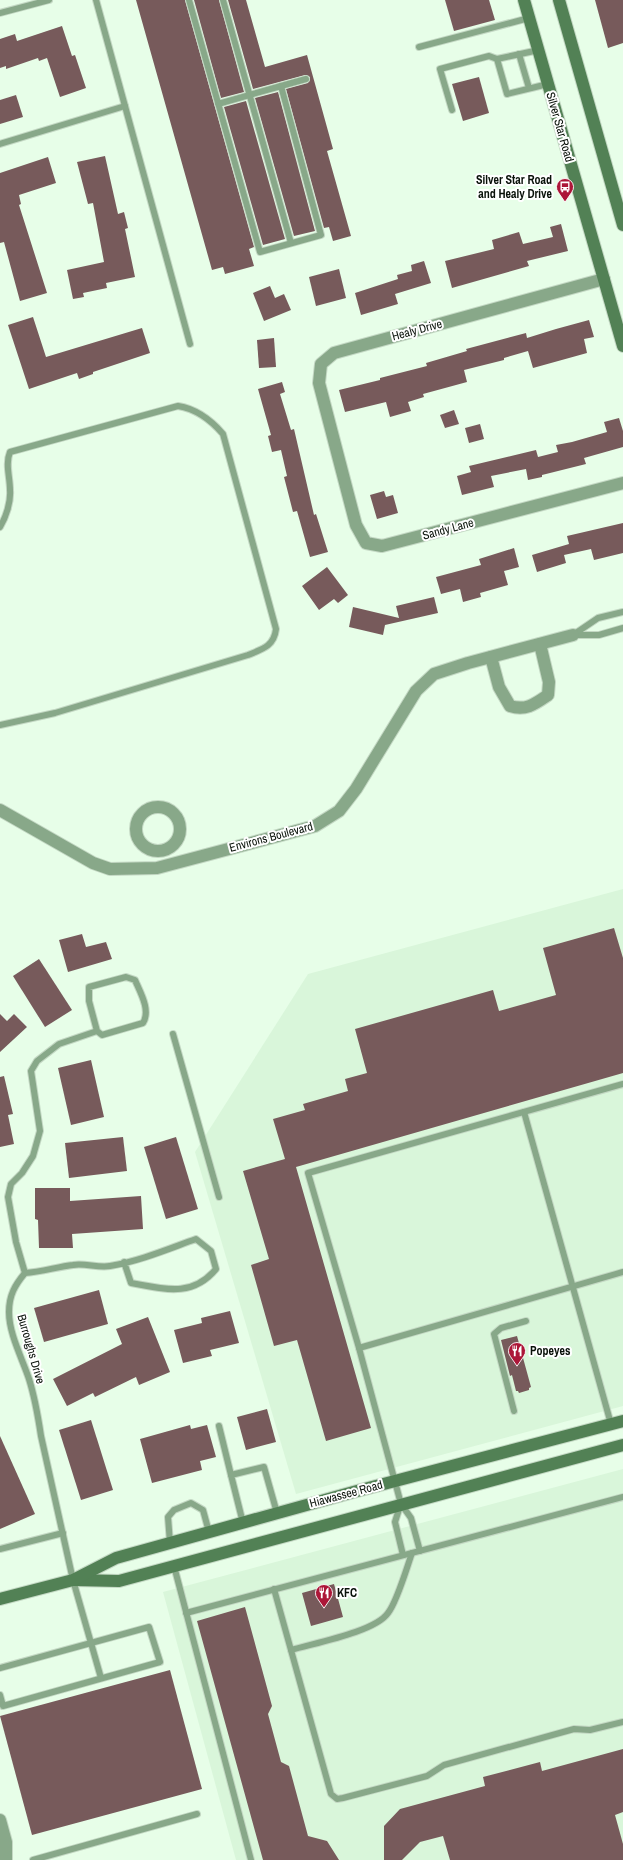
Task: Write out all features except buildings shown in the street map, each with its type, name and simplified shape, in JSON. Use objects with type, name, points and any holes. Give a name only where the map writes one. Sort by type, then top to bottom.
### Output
[{"type":"street","name":"Silver Star Road","points":[[524,0],[623,346]]},
{"type":"street","points":[[559,0],[623,225]]},
{"type":"street","name":"Healy Drive","points":[[338,452],[319,383],[321,364],[334,353],[604,279]]},
{"type":"street","name":"Sandy Lane","points":[[338,452],[356,525],[366,543],[382,546],[623,483]]},
{"type":"street","name":"Environs Boulevard","points":[[0,810],[93,863],[110,869],[157,868],[316,826],[339,811],[356,789],[416,691],[434,674],[573,635]]},
{"type":"street","points":[[491,657],[499,687],[510,706],[518,709],[533,706],[548,695],[549,682],[540,644]]},
{"type":"street","points":[[166,850],[170,865]]},
{"type":"street","name":"Hiawassee Road","points":[[0,1599],[73,1580],[116,1558],[394,1481],[623,1421]]},
{"type":"street","name":"Hiawassee Road","points":[[73,1580],[119,1581],[623,1445]]},
{"type":"street","points":[[0,1820],[6,1842],[6,1860]]},
{"type":"lane","points":[[0,13],[49,0]]},
{"type":"lane","points":[[96,0],[190,344]]},
{"type":"lane","points":[[189,0],[260,252],[321,235],[281,86]]},
{"type":"lane","points":[[223,0],[291,243]]},
{"type":"lane","points":[[419,47],[529,18]]},
{"type":"lane","points":[[452,110],[440,69],[489,56],[497,59],[538,50]]},
{"type":"lane","points":[[519,54],[529,88]]},
{"type":"lane","points":[[497,59],[507,94],[548,84]]},
{"type":"lane","points":[[218,104],[306,79]]},
{"type":"lane","points":[[0,144],[125,106]]},
{"type":"lane","points":[[0,527],[5,518],[10,492],[7,458],[10,452],[178,406],[188,407],[211,420],[223,434],[276,629],[275,637],[267,648],[248,655],[54,713],[0,725]]},
{"type":"lane","name":"Environs Boulevard","points":[[573,635],[598,618],[623,612]]},
{"type":"lane","name":"Environs Boulevard","points":[[573,635],[599,635],[623,628]]},
{"type":"lane","points":[[126,977],[135,980],[144,1003],[146,1018],[143,1023],[102,1035],[97,1031],[89,1001],[89,987],[126,977]]},
{"type":"lane","points":[[97,1031],[59,1044],[37,1061],[31,1071],[40,1131],[33,1156],[22,1173],[11,1184],[8,1197],[16,1242],[25,1273],[43,1272],[74,1265],[110,1266],[124,1262],[158,1253],[196,1239],[211,1251],[216,1269],[207,1280],[185,1289],[164,1290],[131,1283],[124,1262]]},
{"type":"lane","points":[[172,1034],[219,1197]]},
{"type":"lane","points":[[420,1551],[411,1518],[401,1504],[394,1481],[359,1348],[308,1173],[623,1084]]},
{"type":"lane","points":[[524,1112],[574,1286],[611,1424]]},
{"type":"lane","points":[[359,1348],[623,1272]]},
{"type":"lane","name":"Burroughs Drive","points":[[25,1273],[13,1288],[9,1312],[14,1335],[38,1412],[40,1436],[73,1580],[101,1678]]},
{"type":"lane","points":[[514,1411],[494,1336],[498,1329],[526,1321]]},
{"type":"lane","points":[[219,1426],[243,1522]]},
{"type":"lane","points":[[231,1475],[264,1467],[277,1513]]},
{"type":"lane","points":[[186,1613],[623,1497]]},
{"type":"lane","points":[[170,1543],[168,1517],[174,1510],[191,1503],[203,1510],[209,1532]]},
{"type":"lane","points":[[401,1504],[395,1522],[403,1555]]},
{"type":"lane","points":[[0,1549],[63,1533]]},
{"type":"lane","points":[[291,1650],[379,1623],[389,1612],[412,1553]]},
{"type":"lane","points":[[174,1566],[251,1860]]},
{"type":"lane","points":[[274,1589],[330,1794],[337,1799],[427,1776],[444,1765],[574,1729],[590,1730],[623,1722]]},
{"type":"lane","points":[[0,1668],[149,1627],[160,1662],[3,1706],[0,1695]]},
{"type":"lane","points":[[33,1860],[196,1814]]},
{"type":"shaded area","points":[[623,889],[623,1406],[296,1494],[195,1152],[308,974]]},
{"type":"shaded area","points":[[623,1469],[623,1860],[236,1860],[163,1592]]},
{"type":"place","name":"Silver Star Road and Healy Drive","points":[[565,202]]},
{"type":"place","name":"Popeyes","points":[[517,1366]]},
{"type":"place","name":"KFC","points":[[324,1608]]}]
